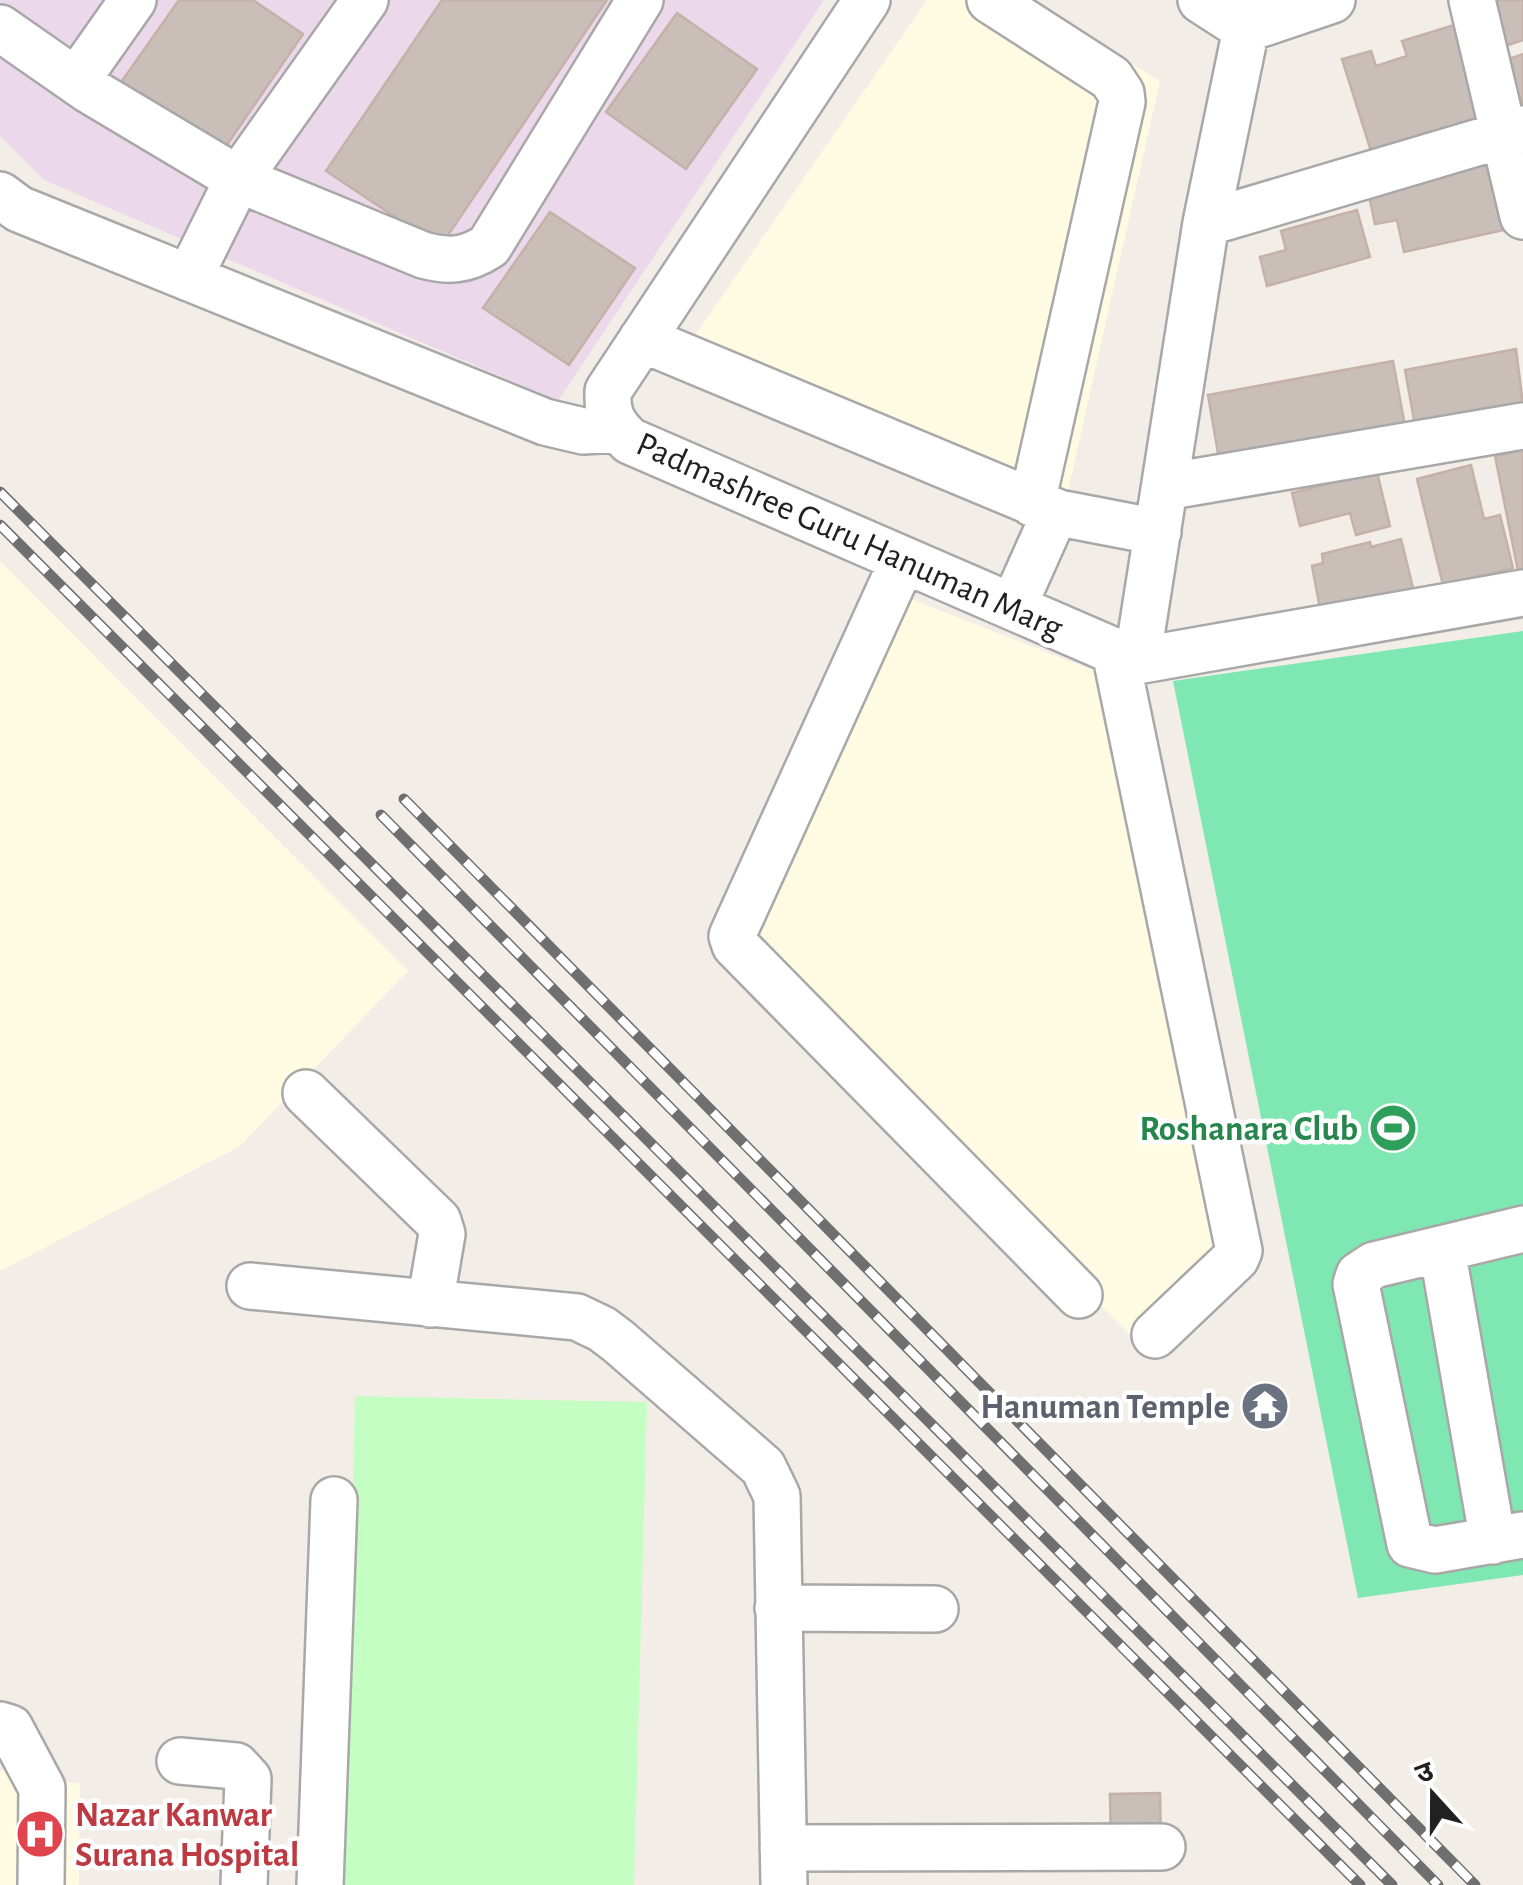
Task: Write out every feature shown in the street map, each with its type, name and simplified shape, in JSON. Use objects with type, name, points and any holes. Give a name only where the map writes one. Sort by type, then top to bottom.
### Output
[{"type":"street","points":[[76,81],[133,0]]},
{"type":"street","points":[[189,278],[238,178],[366,0]]},
{"type":"street","points":[[0,28],[76,81],[238,178],[443,260],[474,256],[488,246],[640,0]]},
{"type":"street","name":"Padmashree Guru Hanuman Marg","points":[[867,0],[608,391],[607,412],[616,429],[630,440],[1126,657]]},
{"type":"street","points":[[990,0],[1111,78],[1118,86],[1122,102],[1045,508],[1051,522],[1013,607]]},
{"type":"street","points":[[1201,0],[1255,14],[1332,0]]},
{"type":"street","points":[[1472,0],[1514,132],[1523,216]]},
{"type":"street","points":[[1155,1335],[1239,1251],[1126,657],[1158,532],[1206,223],[1255,14]]},
{"type":"street","points":[[1206,223],[1514,132]]},
{"type":"street","points":[[0,194],[18,209],[545,422],[583,431],[616,429]]},
{"type":"street","points":[[642,339],[1045,508],[1158,532]]},
{"type":"street","points":[[1165,486],[1523,426]]},
{"type":"street","points":[[903,560],[732,936],[736,945],[1078,1294]]},
{"type":"street","points":[[1126,657],[1523,593]]},
{"type":"street","points":[[306,1093],[438,1222],[442,1234],[430,1304]]},
{"type":"street","points":[[1442,1248],[1508,1538],[1435,1550],[1410,1544],[1356,1284],[1359,1275],[1374,1265],[1442,1248],[1523,1229]]},
{"type":"street","points":[[250,1286],[577,1317],[602,1328],[763,1467],[776,1496],[783,1866],[1162,1847]]},
{"type":"street","points":[[320,1885],[334,1500]]},
{"type":"street","points":[[778,1608],[936,1609]]},
{"type":"street","points":[[0,1725],[10,1728],[42,1788],[41,1885]]},
{"type":"street","points":[[180,1761],[236,1766],[248,1779],[244,1885]]},
{"type":"shaded area","points":[[0,0],[824,0],[558,401],[44,180],[0,136]]},
{"type":"shaded area","points":[[927,0],[1026,0],[1160,81],[1066,500],[689,344]]},
{"type":"shaded area","points":[[0,561],[408,971],[240,1146],[0,1271]]},
{"type":"shaded area","points":[[898,594],[1133,686],[1253,1244],[1146,1351],[735,938]]},
{"type":"shaded area","name":"Nazar Kanwar Surana Hospital","points":[[0,1770],[80,1784],[79,1885],[0,1885]]},
{"type":"green space","name":"Roshanara Club","points":[[1523,631],[1523,1575],[1358,1598],[1173,681]]},
{"type":"green space","points":[[355,1396],[647,1402],[634,1885],[343,1885]]},
{"type":"building","points":[[179,0],[253,0],[303,34],[218,158],[117,88]]},
{"type":"building","points":[[442,0],[607,0],[440,247],[326,171]]},
{"type":"building","points":[[1484,0],[1523,0],[1523,40],[1500,48]]},
{"type":"building","points":[[677,13],[757,69],[686,169],[606,112]]},
{"type":"building","points":[[1454,25],[1488,132],[1376,167],[1342,59],[1371,51],[1376,66],[1407,56],[1402,41]]},
{"type":"building","points":[[1523,54],[1523,109],[1506,60]]},
{"type":"building","points":[[1499,147],[1517,227],[1404,252],[1397,220],[1375,224],[1365,177]]},
{"type":"building","points":[[1357,210],[1370,257],[1267,286],[1260,257],[1286,250],[1281,231]]},
{"type":"building","points":[[550,212],[635,268],[569,365],[483,308]]},
{"type":"building","points":[[1516,349],[1523,405],[1415,425],[1405,370]]},
{"type":"building","points":[[1393,361],[1405,426],[1219,459],[1208,395]]},
{"type":"building","points":[[1523,450],[1523,570],[1518,571],[1495,456]]},
{"type":"building","points":[[1471,465],[1484,519],[1500,515],[1513,568],[1443,585],[1417,479]]},
{"type":"building","points":[[1377,472],[1390,526],[1356,535],[1350,513],[1300,526],[1292,493]]},
{"type":"building","points":[[1401,539],[1415,596],[1322,619],[1312,566],[1323,563],[1322,554]]},
{"type":"building","points":[[1160,1793],[1161,1844],[1111,1845],[1110,1794]]},
{"type":"railway","points":[[0,492],[1392,1885]]},
{"type":"railway","points":[[0,525],[1360,1885]]},
{"type":"railway","points":[[404,799],[1475,1885]]},
{"type":"railway","points":[[381,815],[1438,1885]]},
{"type":"place","name":"Roshanara Club","points":[[1393,1128]]},
{"type":"place","name":"Hanuman Temple","points":[[1265,1406]]},
{"type":"place","name":"Nazar Kanwar Surana Hospital","points":[[40,1834]]}]
